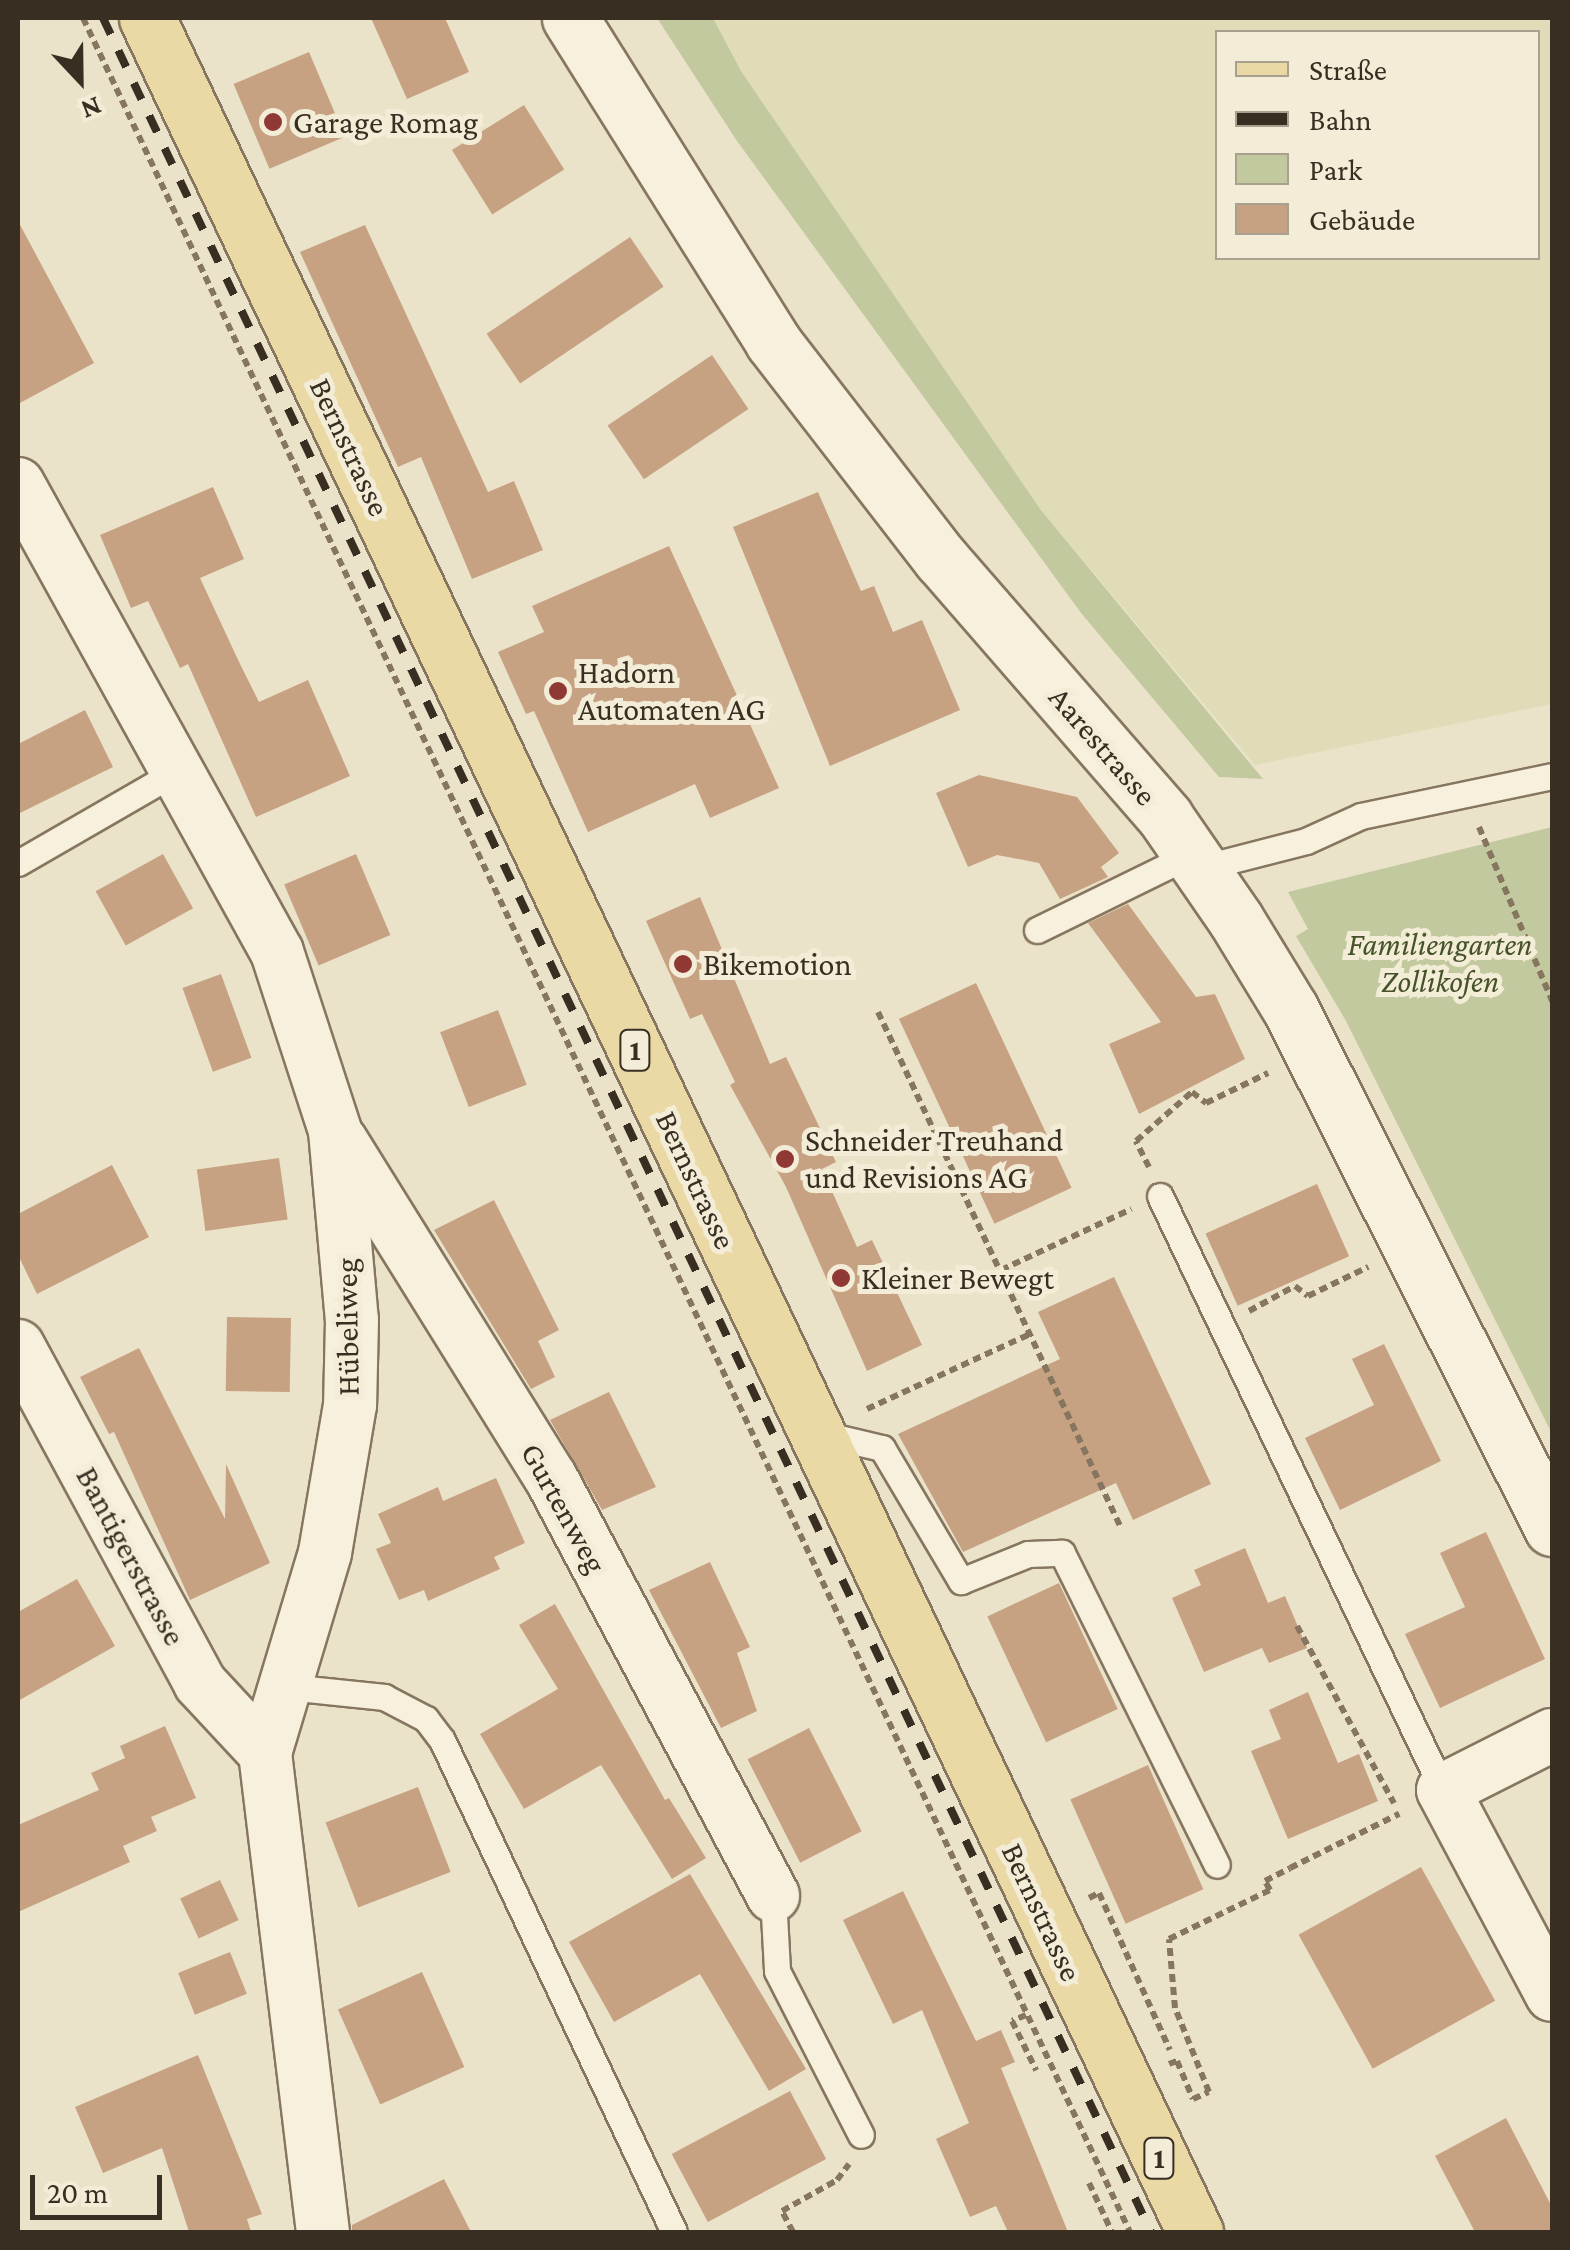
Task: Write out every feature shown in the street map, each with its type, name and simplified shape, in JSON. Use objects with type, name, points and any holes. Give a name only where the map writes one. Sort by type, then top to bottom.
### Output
[{"type":"main road","name":"Bernstrasse","points":[[147,18],[1195,2232]]},
{"type":"street","name":"Aarestrasse","points":[[570,18],[706,242],[837,428],[1197,861],[1312,1052],[1552,1528]]},
{"type":"street","name":"Hübeliweg","points":[[18,484],[180,769],[277,952],[335,1131],[352,1320],[350,1405],[325,1553],[265,1753],[323,2232]]},
{"type":"street","name":"Gurtenweg","points":[[335,1131],[550,1478],[773,1896]]},
{"type":"street","name":"Bantigerstrasse","points":[[18,1346],[200,1683],[265,1753]]},
{"type":"street","points":[[1552,1735],[1421,1802],[1552,1996]]},
{"type":"lane","points":[[18,863],[180,769]]},
{"type":"lane","points":[[1037,930],[1197,861],[1306,841],[1362,816],[1552,776]]},
{"type":"lane","points":[[1160,1196],[1218,1317],[1421,1802]]},
{"type":"lane","points":[[816,1433],[882,1448],[960,1581],[1028,1554],[1062,1553],[1218,1865]]},
{"type":"lane","points":[[288,1686],[384,1697],[426,1719],[442,1740],[674,2232]]},
{"type":"lane","points":[[773,1896],[777,1970],[861,2136]]},
{"type":"path","points":[[83,18],[1130,2232]]},
{"type":"path","points":[[1466,794],[1552,1001]]},
{"type":"path","points":[[878,1012],[1121,1528]]},
{"type":"path","points":[[1136,1141],[1192,1092],[1206,1103],[1312,1052]]},
{"type":"path","points":[[1001,1270],[1160,1196]]},
{"type":"path","points":[[1218,1317],[1252,1310],[1294,1286],[1300,1295],[1314,1294],[1410,1246]]},
{"type":"path","points":[[816,1433],[1030,1334]]},
{"type":"path","points":[[1298,1626],[1421,1802]]},
{"type":"path","points":[[1404,1824],[1421,1802]]},
{"type":"path","points":[[1179,2068],[1193,2099],[1208,2092],[1174,2008],[1170,1939],[1270,1890],[1266,1881],[1421,1802]]},
{"type":"path","points":[[1099,1893],[1168,2051],[1187,2043]]},
{"type":"path","points":[[1026,2015],[1012,2022],[1036,2070]]},
{"type":"path","points":[[793,2232],[782,2211],[841,2177],[861,2136]]},
{"type":"path","points":[[1089,2183],[1112,2232]]},
{"type":"shaded area","points":[[713,18],[1552,18],[1552,704],[1255,765],[1040,509],[741,71]]},
{"type":"green space","points":[[657,18],[713,18],[741,71],[1040,509],[1263,779],[1219,777],[1081,613],[737,141]]},
{"type":"green space","name":"Familiengarten Zollikofen","points":[[1552,827],[1552,1434],[1346,1021],[1296,936],[1308,929],[1288,892]]},
{"type":"building","points":[[371,18],[445,18],[469,72],[407,99]]},
{"type":"building","points":[[309,52],[345,137],[269,169],[234,84]]},
{"type":"building","points":[[524,105],[564,169],[492,214],[452,150]]},
{"type":"building","points":[[18,221],[94,363],[18,404]]},
{"type":"building","points":[[365,225],[488,492],[514,481],[543,550],[472,579],[421,457],[398,467],[300,252]]},
{"type":"building","points":[[630,237],[664,287],[520,383],[487,334]]},
{"type":"building","points":[[712,355],[748,409],[644,479],[608,425]]},
{"type":"building","points":[[213,487],[244,559],[200,578],[240,664],[259,702],[308,680],[350,776],[256,817],[188,664],[180,668],[148,601],[131,608],[100,535]]},
{"type":"building","points":[[818,492],[861,591],[874,586],[893,632],[922,620],[960,710],[830,766],[733,527]]},
{"type":"building","points":[[669,546],[779,788],[710,818],[695,784],[588,832],[534,711],[526,714],[498,652],[544,632],[532,606]]},
{"type":"building","points":[[85,710],[113,767],[18,814],[18,744]]},
{"type":"building","points":[[979,775],[1077,797],[1119,853],[1101,867],[1108,877],[1060,899],[1039,863],[997,855],[968,867],[936,793]]},
{"type":"building","points":[[163,854],[193,908],[126,946],[96,891]]},
{"type":"building","points":[[356,854],[390,935],[319,965],[284,884]]},
{"type":"building","points":[[700,897],[770,1064],[786,1057],[836,1162],[822,1169],[857,1247],[872,1240],[922,1345],[867,1371],[786,1187],[730,1085],[735,1082],[702,1014],[690,1019],[646,921]]},
{"type":"building","points":[[1128,904],[1196,997],[1215,994],[1245,1059],[1139,1114],[1109,1044],[1161,1022],[1088,923]]},
{"type":"building","points":[[221,974],[251,1058],[213,1072],[182,988]]},
{"type":"building","points":[[976,983],[1072,1188],[994,1224],[899,1019]]},
{"type":"building","points":[[498,1010],[527,1085],[469,1107],[440,1032]]},
{"type":"building","points":[[279,1158],[288,1219],[205,1231],[197,1170]]},
{"type":"building","points":[[112,1165],[149,1237],[37,1294],[18,1255],[18,1214]]},
{"type":"building","points":[[1317,1184],[1349,1256],[1238,1306],[1206,1234]]},
{"type":"building","points":[[494,1200],[559,1330],[538,1341],[555,1377],[531,1389],[434,1230]]},
{"type":"building","points":[[1114,1277],[1211,1484],[1133,1520],[1116,1483],[963,1552],[898,1434],[1060,1359],[1038,1312]]},
{"type":"building","points":[[227,1317],[291,1318],[290,1392],[226,1391]]},
{"type":"building","points":[[1384,1344],[1441,1461],[1340,1510],[1305,1438],[1374,1405],[1352,1359]]},
{"type":"building","points":[[139,1348],[225,1519],[226,1464],[270,1563],[190,1600],[114,1432],[109,1434],[80,1377]]},
{"type":"building","points":[[609,1392],[656,1487],[602,1510],[550,1420]]},
{"type":"building","points":[[496,1478],[525,1543],[494,1557],[500,1569],[428,1601],[424,1590],[399,1600],[376,1549],[391,1543],[378,1514],[438,1487],[443,1501]]},
{"type":"building","points":[[1486,1532],[1545,1659],[1440,1708],[1405,1634],[1465,1607],[1440,1553]]},
{"type":"building","points":[[1245,1548],[1268,1603],[1285,1596],[1307,1648],[1269,1663],[1262,1648],[1204,1672],[1172,1598],[1201,1585],[1194,1570]]},
{"type":"building","points":[[710,1562],[750,1647],[737,1653],[757,1711],[721,1728],[649,1590]]},
{"type":"building","points":[[77,1579],[115,1646],[18,1701],[18,1612]]},
{"type":"building","points":[[1059,1583],[1118,1709],[1046,1742],[987,1616]]},
{"type":"building","points":[[555,1604],[665,1800],[669,1798],[706,1858],[672,1879],[601,1765],[524,1809],[480,1734],[558,1689],[519,1625]]},
{"type":"building","points":[[1308,1692],[1338,1763],[1359,1754],[1378,1801],[1288,1839],[1251,1751],[1281,1739],[1269,1710]]},
{"type":"building","points":[[165,1726],[196,1798],[151,1817],[157,1831],[123,1846],[130,1862],[18,1912],[18,1825],[99,1790],[91,1773],[125,1758],[120,1746]]},
{"type":"building","points":[[809,1728],[862,1831],[800,1863],[748,1759]]},
{"type":"building","points":[[1148,1765],[1203,1889],[1126,1924],[1070,1800]]},
{"type":"building","points":[[418,1787],[451,1872],[358,1907],[326,1822]]},
{"type":"building","points":[[1421,1867],[1495,2001],[1373,2069],[1299,1935]]},
{"type":"building","points":[[690,1874],[806,2069],[769,2091],[700,1974],[614,2022],[569,1942]]},
{"type":"building","points":[[220,1880],[239,1920],[199,1938],[180,1899]]},
{"type":"building","points":[[903,1891],[976,2041],[1001,2030],[1015,2062],[1001,2068],[1068,2232],[1008,2232],[996,2206],[970,2217],[936,2139],[969,2123],[922,2010],[893,2024],[843,1920]]},
{"type":"building","points":[[230,1952],[247,1994],[195,2015],[178,1973]]},
{"type":"building","points":[[422,1972],[464,2067],[380,2104],[338,2009]]},
{"type":"building","points":[[198,2055],[262,2214],[247,2219],[251,2232],[189,2232],[162,2148],[103,2173],[75,2107]]},
{"type":"building","points":[[790,2091],[826,2159],[708,2222],[672,2154]]},
{"type":"building","points":[[1506,2118],[1552,2207],[1552,2232],[1475,2232],[1435,2156]]},
{"type":"building","points":[[444,2179],[471,2232],[352,2232],[352,2225]]},
{"type":"railway","points":[[103,18],[1151,2232]]},
{"type":"place","name":"Garage Romag","points":[[273,122]]},
{"type":"place","name":"Hadorn Automaten AG","points":[[558,691]]},
{"type":"place","name":"Bikemotion","points":[[683,964]]},
{"type":"place","name":"Schneider Treuhand und Revisions AG","points":[[785,1159]]},
{"type":"place","name":"Kleiner Bewegt","points":[[841,1278]]}]
